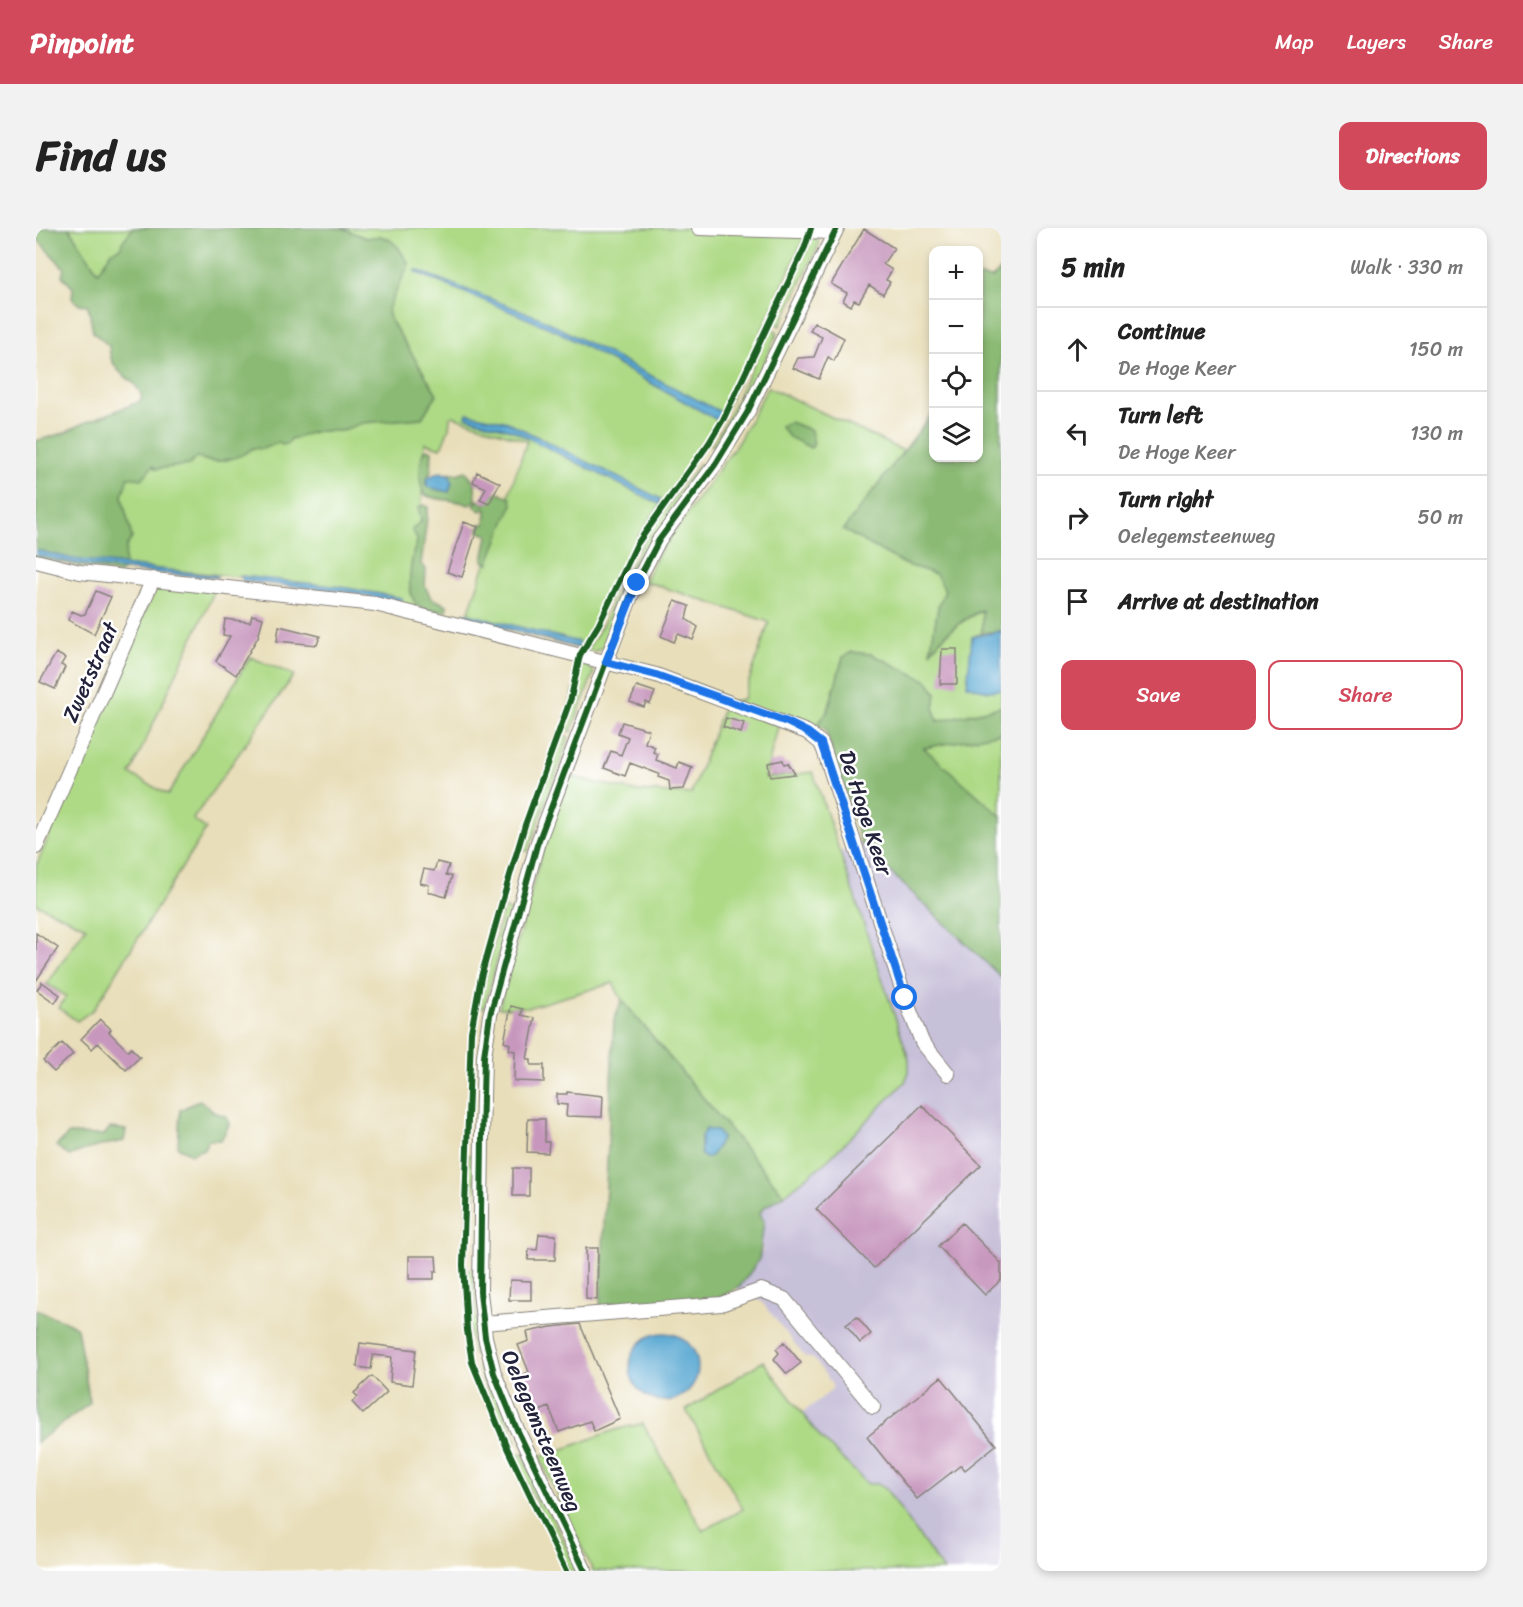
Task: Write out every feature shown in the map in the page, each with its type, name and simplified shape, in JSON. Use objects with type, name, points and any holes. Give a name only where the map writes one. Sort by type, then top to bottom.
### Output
[{"type":"street","points":[[699,228],[835,230]]},
{"type":"street","name":"Oelegemsteenweg","points":[[585,1571],[515,1425],[494,1373],[483,1323],[480,1292],[482,1138],[484,1056],[490,1015],[537,845],[606,662],[648,561],[660,540],[716,465],[741,423],[835,230]]},
{"type":"street","name":"De Hoge Keer","points":[[36,561],[80,572],[375,604],[656,675],[787,722],[807,732],[821,743],[905,998],[922,1042],[948,1074]]},
{"type":"street","name":"Zwetstraat","points":[[36,847],[153,579]]},
{"type":"street","points":[[483,1323],[721,1304],[761,1290],[784,1299],[873,1407]]},
{"type":"shaded area","points":[[861,844],[1001,977],[1001,1571],[944,1571],[886,1489],[877,1484],[868,1484],[832,1452],[801,1414],[832,1390],[832,1384],[814,1359],[805,1357],[762,1302],[737,1289],[762,1251],[760,1214],[763,1209],[828,1160],[905,1083],[909,1072],[909,1059],[840,852]]},
{"type":"green space","points":[[36,228],[69,228],[98,272],[112,251],[121,247],[122,242],[133,228],[342,228],[366,238],[381,236],[398,247],[409,264],[388,309],[390,319],[437,394],[422,418],[363,423],[341,431],[317,431],[291,439],[289,443],[283,445],[278,443],[262,449],[253,448],[226,460],[211,461],[197,457],[189,465],[156,469],[153,466],[142,479],[128,477],[122,496],[132,538],[126,547],[124,569],[119,574],[36,558],[36,441],[67,432],[79,425],[139,402],[142,397],[134,384],[114,365],[109,346],[93,332],[88,305],[79,304],[72,298],[73,288],[62,276],[64,268],[36,238]]},
{"type":"green space","points":[[69,228],[146,228],[97,274]]},
{"type":"green space","points":[[334,228],[741,228],[806,234],[721,420],[638,537],[597,624],[580,649],[462,617],[571,646],[578,645],[579,642],[468,614],[527,441],[453,416],[450,418],[449,428],[441,448],[425,443],[416,601],[441,607],[439,612],[401,603],[402,598],[341,587],[120,565],[119,464],[380,315]]},
{"type":"green space","points":[[812,236],[817,236],[819,245],[780,326],[773,321]]},
{"type":"green space","points":[[1001,270],[1001,631],[982,633],[982,610],[953,628],[930,652],[938,608],[945,590],[936,574],[905,564],[843,530],[929,418],[929,462],[983,462],[983,277],[992,278]]},
{"type":"green space","points":[[771,328],[778,332],[744,405],[722,444],[711,446],[726,421]]},
{"type":"green space","points":[[768,387],[904,451],[844,530],[905,564],[936,574],[945,590],[938,608],[931,650],[955,627],[983,610],[982,633],[972,637],[986,691],[1001,690],[1001,707],[937,721],[934,709],[936,693],[928,681],[871,654],[843,657],[828,711],[815,727],[781,715],[765,778],[813,772],[909,1059],[909,1072],[905,1082],[828,1160],[784,1195],[622,1000],[613,983],[530,1007],[499,1008],[540,859],[568,776],[633,791],[691,794],[725,703],[743,699],[769,622],[644,581],[661,550],[737,444]]},
{"type":"green space","points":[[790,422],[811,430],[814,444],[811,448],[789,437],[780,426]]},
{"type":"green space","points":[[427,449],[432,451],[431,471],[426,485],[446,477],[449,473],[456,474],[466,471],[475,483],[476,500],[469,505],[425,495],[421,485],[420,471],[422,458]]},
{"type":"green space","points":[[699,464],[703,470],[633,576],[626,574],[650,530]]},
{"type":"green space","points":[[499,493],[511,498],[512,505],[488,564],[483,561],[488,535],[479,532],[480,524],[485,524],[486,509],[480,511],[474,505],[478,500],[484,505],[493,494]]},
{"type":"green space","points":[[424,505],[428,507],[421,564],[426,569],[425,586],[431,598],[447,605],[447,611],[423,608],[413,599],[411,592],[411,568],[417,542],[412,530],[422,521],[418,508]]},
{"type":"green space","points":[[622,580],[630,584],[604,646],[596,651],[586,651],[603,624]]},
{"type":"green space","points":[[156,586],[215,590],[130,774],[168,795],[250,657],[294,675],[193,819],[206,829],[94,1009],[77,1021],[59,1008],[66,996],[47,984],[86,927],[36,904],[36,866]]},
{"type":"green space","points":[[852,652],[871,654],[928,681],[936,693],[934,709],[937,721],[1001,707],[1001,733],[924,748],[1001,816],[1001,977],[861,844],[825,728],[815,727],[828,711],[843,657]]},
{"type":"green space","points":[[582,661],[594,672],[571,732],[563,727]]},
{"type":"green space","points":[[1001,733],[1001,816],[923,748]]},
{"type":"green space","points":[[561,734],[569,738],[528,852],[521,848]]},
{"type":"green space","points":[[503,908],[511,911],[484,1008],[478,1007]]},
{"type":"green space","points":[[622,1000],[784,1195],[763,1208],[760,1214],[764,1221],[759,1260],[741,1285],[720,1299],[600,1310],[614,1020]],"holes":[[[710,1130],[717,1131],[721,1140],[712,1155],[706,1158],[701,1155],[701,1137]]]},
{"type":"green space","points":[[200,1100],[214,1112],[227,1117],[229,1125],[221,1140],[208,1140],[204,1149],[191,1154],[178,1147],[180,1110]]},
{"type":"green space","points":[[110,1128],[126,1130],[124,1141],[69,1156],[56,1146],[69,1134],[104,1135]]},
{"type":"green space","points":[[468,1155],[475,1155],[474,1224],[467,1224]]},
{"type":"green space","points":[[466,1270],[473,1270],[482,1353],[474,1355],[468,1323]]},
{"type":"green space","points":[[36,1309],[77,1328],[90,1403],[36,1443]]},
{"type":"green space","points":[[763,1361],[820,1437],[868,1484],[877,1484],[886,1489],[944,1571],[593,1571],[539,1456],[616,1430],[643,1424],[703,1531],[743,1509],[686,1410]]},
{"type":"green space","points":[[485,1364],[516,1441],[509,1445],[478,1367]]},
{"type":"green space","points":[[522,1454],[578,1571],[569,1571],[514,1457]]},
{"type":"water","points":[[416,270],[540,318],[721,412],[717,420],[557,331],[415,272]]},
{"type":"water","points":[[467,413],[508,422],[661,499],[659,504],[514,431],[466,417]]},
{"type":"water","points":[[440,472],[450,475],[452,482],[449,492],[427,487],[427,478]]},
{"type":"water","points":[[36,550],[73,559],[217,576],[216,578],[103,568],[37,555]]},
{"type":"water","points":[[241,576],[341,587],[402,598],[401,603],[339,591],[243,581]]},
{"type":"water","points":[[464,613],[579,642],[579,648],[462,616]]},
{"type":"water","points":[[1001,631],[1001,690],[986,691],[967,685],[972,637]]},
{"type":"water","points":[[706,1129],[717,1131],[722,1138],[712,1155],[706,1158],[701,1155],[701,1137]]},
{"type":"water","points":[[657,1333],[671,1333],[683,1338],[693,1348],[698,1367],[693,1386],[683,1396],[671,1401],[657,1401],[645,1396],[635,1386],[630,1374],[630,1360],[635,1348],[645,1338]]},
{"type":"building","points":[[864,229],[894,248],[883,264],[892,270],[886,280],[890,282],[883,294],[869,285],[859,302],[854,300],[851,306],[843,301],[847,293],[831,284]]},
{"type":"building","points":[[814,322],[844,338],[834,361],[828,357],[819,379],[793,368],[798,358],[814,357],[822,337],[810,331]]},
{"type":"building","points":[[477,472],[500,483],[489,504],[480,500],[486,488],[473,482]]},
{"type":"building","points":[[464,522],[478,527],[462,577],[447,572]]},
{"type":"building","points":[[96,591],[111,597],[94,634],[68,620],[72,611],[81,615],[85,614]]},
{"type":"building","points":[[675,601],[689,606],[686,619],[698,627],[693,640],[678,634],[674,642],[661,636]]},
{"type":"building","points":[[252,615],[263,618],[258,637],[236,675],[216,661],[230,636],[223,635],[225,619],[250,622]]},
{"type":"building","points":[[279,626],[320,636],[317,645],[277,641]]},
{"type":"building","points":[[942,649],[957,649],[957,684],[940,684]]},
{"type":"building","points":[[56,653],[65,658],[61,665],[65,667],[55,689],[40,682]]},
{"type":"building","points":[[637,686],[655,692],[650,704],[646,702],[644,707],[630,702]]},
{"type":"building","points":[[726,718],[744,723],[741,733],[723,727]]},
{"type":"building","points":[[622,722],[649,730],[645,743],[655,747],[653,752],[658,754],[656,760],[677,768],[679,762],[692,767],[684,789],[670,790],[669,781],[658,777],[659,774],[630,763],[625,776],[604,768],[611,751],[621,755],[628,737],[618,733]]},
{"type":"building","points":[[783,760],[784,764],[788,763],[795,774],[770,777],[768,763]]},
{"type":"building","points":[[437,862],[449,865],[446,875],[452,876],[446,897],[428,892],[429,885],[420,883],[424,869],[434,871]]},
{"type":"building","points":[[36,933],[58,948],[36,981]]},
{"type":"building","points":[[42,982],[60,995],[55,1003],[37,990]]},
{"type":"building","points":[[511,1006],[523,1009],[521,1015],[535,1018],[527,1059],[531,1059],[531,1065],[544,1065],[544,1082],[514,1081],[515,1051],[509,1050],[510,1044],[504,1042]]},
{"type":"building","points":[[100,1019],[128,1051],[131,1048],[140,1057],[126,1070],[98,1043],[92,1049],[81,1039]]},
{"type":"building","points":[[62,1043],[73,1054],[54,1072],[43,1061]]},
{"type":"building","points":[[567,1092],[603,1096],[602,1117],[566,1116],[567,1105],[557,1104],[557,1094],[567,1094]]},
{"type":"building","points":[[922,1105],[981,1165],[874,1268],[816,1209]]},
{"type":"building","points":[[528,1119],[545,1119],[545,1142],[549,1142],[548,1153],[527,1152]]},
{"type":"building","points":[[513,1168],[529,1168],[529,1196],[513,1196]]},
{"type":"building","points":[[962,1223],[1001,1263],[1001,1280],[985,1295],[938,1246]]},
{"type":"building","points":[[539,1234],[556,1235],[555,1260],[528,1260],[529,1249],[537,1250]]},
{"type":"building","points":[[586,1248],[598,1248],[597,1300],[586,1299]]},
{"type":"building","points":[[409,1256],[436,1256],[437,1271],[434,1271],[434,1279],[409,1279]]},
{"type":"building","points":[[510,1280],[531,1281],[531,1300],[509,1300]]},
{"type":"building","points":[[857,1317],[871,1334],[860,1343],[846,1325]]},
{"type":"building","points":[[580,1324],[620,1419],[594,1431],[590,1421],[559,1432],[549,1407],[535,1413],[525,1395],[517,1377],[529,1372],[518,1345],[529,1341],[527,1332]]},
{"type":"building","points":[[784,1342],[801,1363],[787,1374],[774,1359],[779,1353],[776,1349]]},
{"type":"building","points":[[360,1343],[416,1350],[412,1385],[390,1382],[392,1357],[373,1355],[371,1369],[357,1367]]},
{"type":"building","points":[[372,1376],[387,1392],[363,1414],[352,1402],[358,1397],[354,1393]]},
{"type":"building","points":[[941,1377],[996,1445],[965,1470],[961,1465],[917,1499],[867,1437]]},
{"type":"cycle path","points":[[566,1571],[508,1450],[472,1362],[467,1330],[463,1265],[471,1032],[481,977],[525,825],[571,698],[580,655],[599,624],[637,544],[709,443],[724,418],[805,247],[811,228]]},
{"type":"cycle path","points":[[585,1571],[515,1425],[494,1373],[485,1337],[480,1292],[482,1138],[484,1056],[490,1015],[537,845],[634,588],[659,540],[715,465],[747,413],[837,228]]},
{"type":"route","points":[[637,583],[606,662],[656,675],[798,726],[821,743],[905,998]]}]
